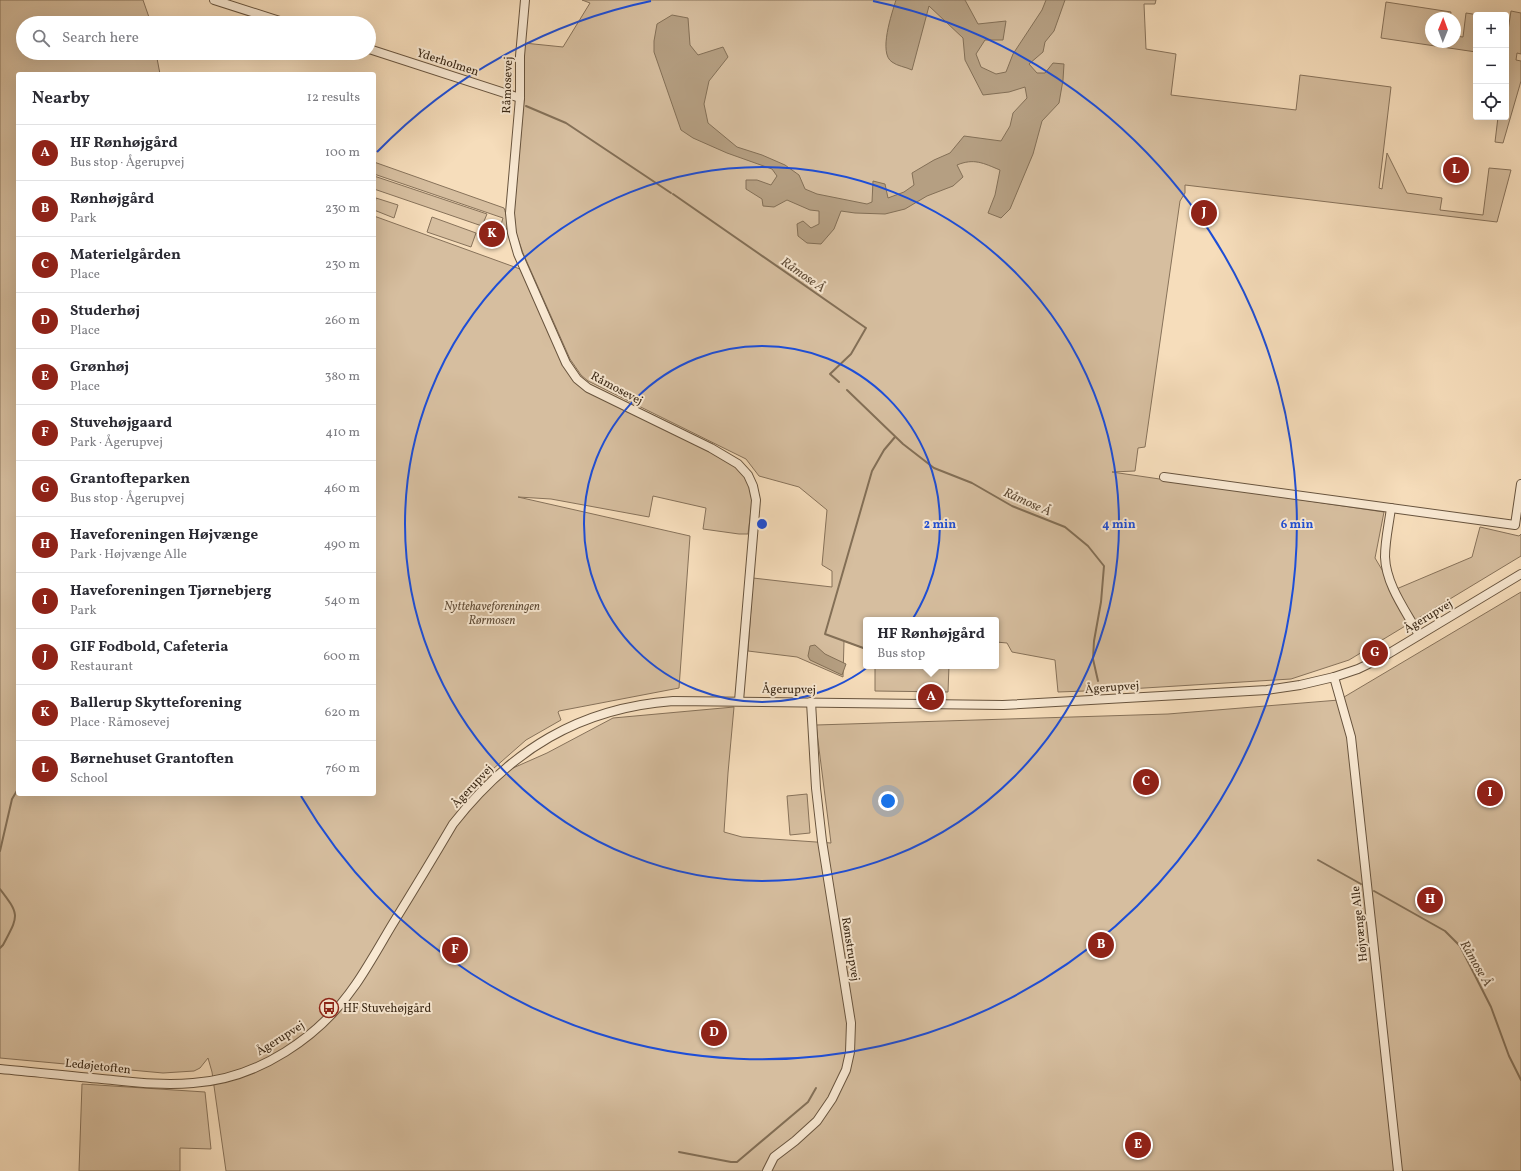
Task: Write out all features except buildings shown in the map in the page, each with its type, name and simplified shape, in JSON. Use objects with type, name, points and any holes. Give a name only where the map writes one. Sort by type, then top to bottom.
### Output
[{"type":"street","points":[[214,0],[264,16]]},
{"type":"street","name":"Råmosevej","points":[[525,0],[520,56],[520,98],[510,213],[512,233],[518,254],[566,363],[577,379],[588,388],[711,448],[738,464],[748,475],[753,486],[756,500],[739,701]]},
{"type":"street","name":"Yderholmen","points":[[376,51],[520,98]]},
{"type":"street","points":[[1164,477],[1515,525],[1521,484]]},
{"type":"street","points":[[1392,508],[1386,542],[1385,558],[1388,576],[1420,635]]},
{"type":"street","name":"Ågerupvej","points":[[193,1083],[216,1080],[257,1066],[280,1055],[304,1040],[323,1024],[356,985],[454,824],[470,803],[492,779],[539,743],[569,726],[595,716],[616,709],[646,703],[673,701],[945,705],[1011,704],[1267,690],[1300,685],[1334,678],[1383,657],[1521,574]]},
{"type":"street","name":"Højvænge Alle","points":[[1334,678],[1351,737],[1398,1171]]},
{"type":"street","name":"Rønstrupvej","points":[[767,1171],[774,1156],[795,1141],[817,1121],[826,1109],[844,1076],[850,1052],[851,1023],[820,827],[811,702]]},
{"type":"street","name":"Ledøjetoften","points":[[0,1069],[139,1082],[167,1084],[193,1083]]},
{"type":"green space","name":"Nyttehaveforeningen Rørmosen","points":[[0,0],[143,0],[149,16],[16,16],[16,60],[157,60],[160,72],[16,72],[16,796],[376,796],[376,217],[520,269],[575,382],[736,467],[744,475],[750,485],[752,502],[748,534],[703,529],[706,508],[653,496],[649,517],[551,499],[518,497],[690,536],[679,688],[559,711],[561,720],[526,740],[485,776],[513,768],[547,753],[613,718],[734,707],[724,832],[742,837],[831,843],[816,725],[1168,714],[1339,700],[1521,592],[1521,1171],[226,1171],[212,1072],[208,1058],[200,1068],[194,1071],[163,1073],[0,1058]]},
{"type":"green space","points":[[582,0],[1156,0],[1155,4],[1144,4],[1146,49],[1176,54],[1171,95],[1296,110],[1300,75],[1391,87],[1379,188],[1382,189],[1387,153],[1407,193],[1442,198],[1440,210],[1483,215],[1489,168],[1511,170],[1497,222],[1185,185],[1185,193],[1180,201],[1145,447],[1138,448],[1135,471],[1112,472],[1384,512],[1375,558],[1394,590],[1472,557],[1480,527],[1519,536],[1521,534],[1521,556],[1349,660],[1291,679],[1058,692],[1055,660],[1012,652],[1007,643],[999,642],[999,617],[863,617],[863,648],[844,641],[843,677],[797,657],[748,651],[753,578],[832,587],[832,571],[822,565],[827,510],[799,487],[759,476],[746,459],[588,381],[581,375],[570,359],[523,253],[516,233],[514,212],[524,99],[524,43],[563,47],[590,3]]},
{"type":"green space","points":[[1386,2],[1451,12],[1425,12],[1425,44],[1381,38]]},
{"type":"green space","points":[[1511,11],[1521,13],[1521,54],[1517,53],[1516,60],[1521,61],[1521,81],[1503,143],[1495,142],[1498,120],[1509,120],[1509,24]]},
{"type":"green space","points":[[1466,13],[1473,14],[1473,52],[1449,48],[1461,48],[1461,37],[1463,37]]},
{"type":"green space","points":[[376,163],[504,208],[508,222],[507,227],[506,230],[499,231],[503,218],[376,175]]},
{"type":"green space","points":[[376,177],[487,214],[482,226],[376,190]]},
{"type":"green space","points":[[376,198],[398,205],[394,218],[376,211]]},
{"type":"green space","points":[[432,217],[476,233],[471,247],[427,232]]},
{"type":"green space","points":[[875,669],[949,669],[948,692],[875,691]]},
{"type":"green space","points":[[807,794],[810,833],[790,835],[787,796]]},
{"type":"green space","points":[[82,1084],[205,1092],[211,1149],[180,1148],[180,1171],[79,1171]]},
{"type":"shaded area","points":[[896,0],[965,0],[978,24],[1006,21],[1003,40],[985,40],[976,54],[981,67],[996,74],[1006,72],[1013,54],[1042,10],[1046,0],[1065,0],[1054,31],[1045,42],[1043,52],[1029,64],[1037,73],[1045,73],[1053,63],[1064,64],[1059,103],[1042,121],[1033,154],[1010,209],[1001,218],[988,213],[995,195],[1000,170],[983,163],[968,162],[957,165],[963,177],[953,186],[927,196],[905,209],[885,214],[841,211],[834,229],[821,244],[807,243],[798,236],[797,224],[803,221],[811,228],[819,224],[819,211],[810,210],[787,200],[774,207],[763,206],[762,199],[746,189],[746,180],[757,180],[771,185],[777,176],[772,169],[727,153],[693,138],[681,130],[654,52],[657,24],[672,15],[688,18],[690,45],[698,55],[723,47],[728,57],[709,81],[704,104],[708,123],[737,147],[762,155],[785,165],[799,175],[805,189],[817,194],[867,204],[872,202],[873,181],[885,184],[888,198],[904,192],[914,185],[912,173],[934,160],[950,153],[964,136],[1001,141],[1010,126],[1013,113],[1027,98],[1025,87],[1009,92],[983,95],[965,60],[963,38],[929,6],[912,70],[896,65],[888,57],[886,42],[889,23]]},
{"type":"shaded area","points":[[815,645],[825,654],[846,664],[842,675],[810,660],[808,656],[810,646]]},
{"type":"waterway","name":"Råmose Å","points":[[526,106],[566,123],[671,193]]},
{"type":"waterway","name":"Råmose Å","points":[[673,194],[866,328],[851,354],[830,374],[839,382]]},
{"type":"waterway","name":"Råmose Å","points":[[847,390],[903,444],[934,468],[972,483],[1012,506],[1065,527],[1088,546],[1104,566],[1101,602],[1094,641],[1093,659],[1098,681]]},
{"type":"waterway","points":[[863,648],[825,634],[872,471],[884,450],[895,437]]},
{"type":"waterway","points":[[0,851],[12,799],[16,792]]},
{"type":"waterway","name":"Råmose Å","points":[[1318,860],[1361,884]]},
{"type":"waterway","points":[[0,889],[11,905],[15,916],[12,928],[0,948]]},
{"type":"waterway","name":"Råmose Å","points":[[1374,891],[1445,931],[1460,946],[1491,1007],[1509,1056],[1521,1080]]},
{"type":"waterway","points":[[679,1152],[737,1162],[808,1102],[816,1088]]},
{"type":"place","name":"Børnehuset Grantoften","points":[[1456,170]]},
{"type":"place","name":"GIF Fodbold, Cafeteria","points":[[1204,213]]},
{"type":"place","name":"Ballerup Skytteforening","points":[[492,234]]},
{"type":"place","name":"Grantofteparken","points":[[1375,653]]},
{"type":"place","name":"HF Rønhøjgård","points":[[931,697]]},
{"type":"place","name":"Materielgården","points":[[1146,782]]},
{"type":"place","name":"Haveforeningen Tjørnebjerg","points":[[1490,793]]},
{"type":"place","name":"Haveforeningen Højvænge","points":[[1430,900]]},
{"type":"place","name":"Rønhøjgård","points":[[1101,945]]},
{"type":"place","name":"Stuvehøjgaard","points":[[455,950]]},
{"type":"place","name":"HF Stuvehøjgård","points":[[329,1008]]},
{"type":"place","name":"Studerhøj","points":[[714,1033]]},
{"type":"place","name":"Grønhøj","points":[[1138,1145]]}]
